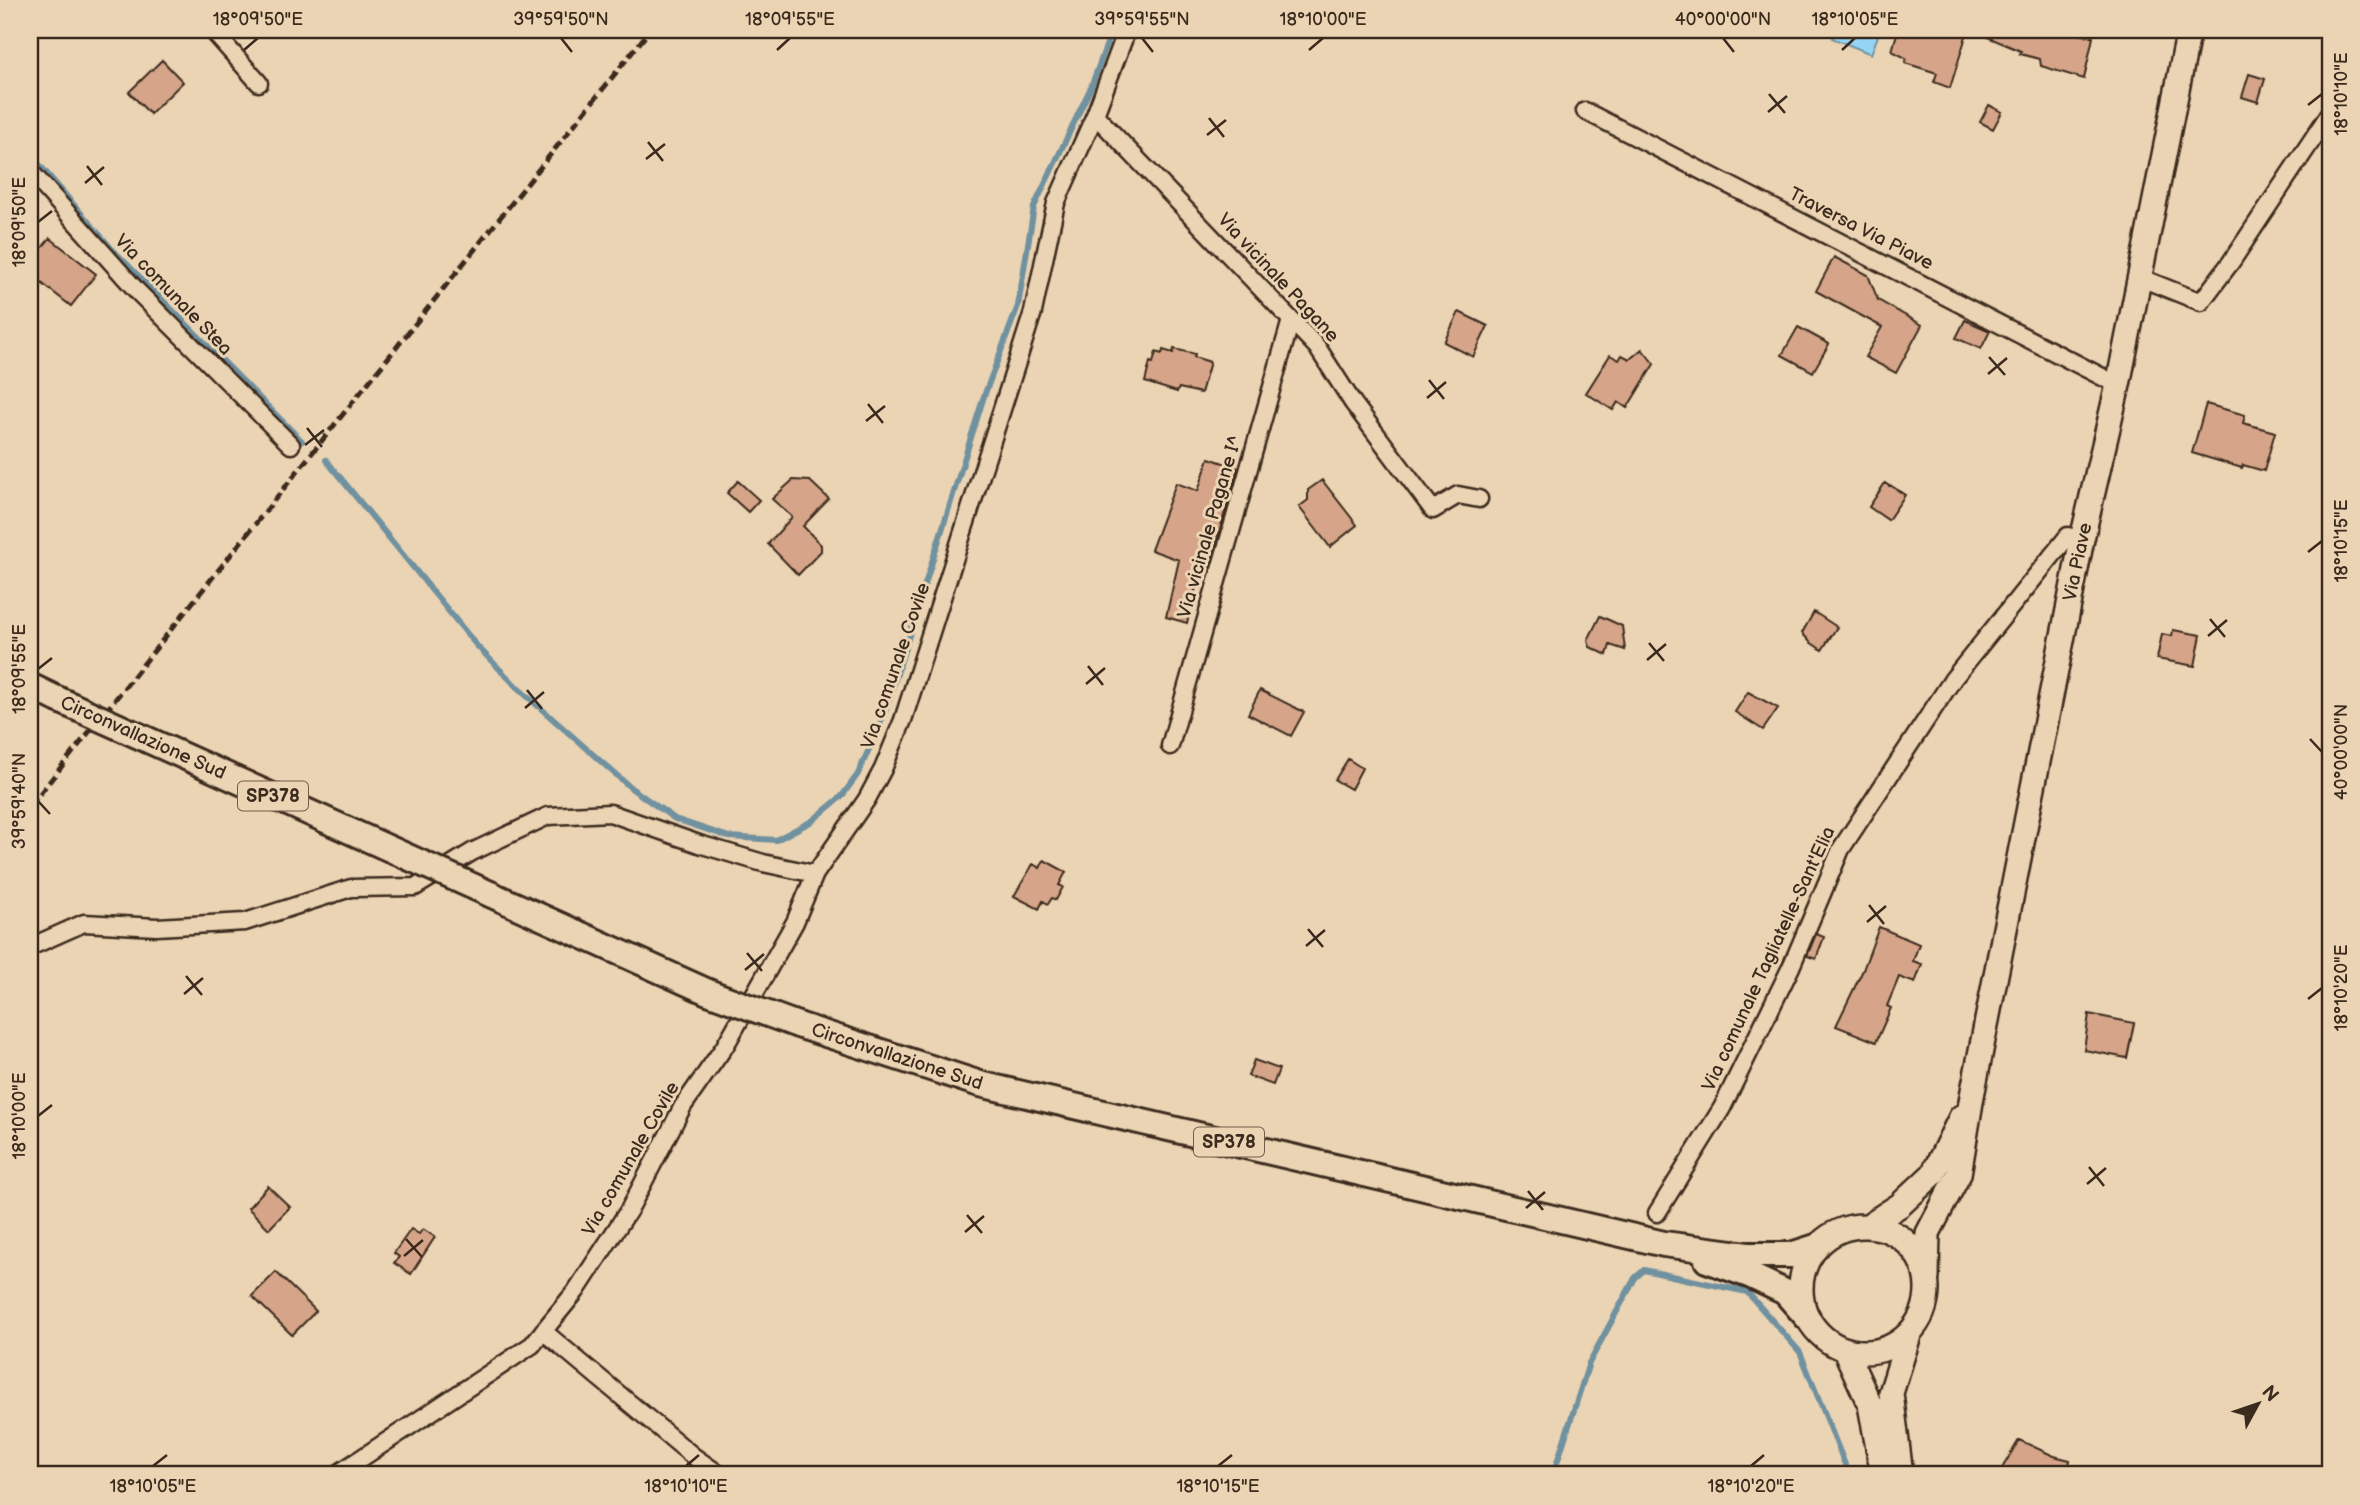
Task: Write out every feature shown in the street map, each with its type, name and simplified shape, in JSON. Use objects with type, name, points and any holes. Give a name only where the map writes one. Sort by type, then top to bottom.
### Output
[{"type":"main road","name":"Circonvallazione Sud","points":[[30,686],[708,992],[798,1026],[980,1084],[1664,1244],[1748,1255],[1791,1255],[1816,1247]]},
{"type":"main road","name":"SP378","points":[[1664,1244],[1749,1275],[1785,1292],[1807,1317]]},
{"type":"street","points":[[212,30],[259,83]]},
{"type":"street","name":"Via comunale Covile","points":[[336,1475],[532,1345],[576,1291],[629,1210],[683,1106],[725,1046],[795,922],[815,874],[867,799],[883,769],[903,720],[1033,312],[1056,203],[1095,115],[1127,30]]},
{"type":"street","name":"Via Piave","points":[[1927,1277],[1928,1233],[1959,1174],[2082,539],[2141,278],[2189,30]]},
{"type":"street","name":"Traversa Via Piave","points":[[1585,111],[2118,385]]},
{"type":"street","points":[[2141,278],[2200,302],[2238,251],[2330,113]]},
{"type":"street","name":"Via vicinale Pagane","points":[[1095,115],[1317,347],[1353,403],[1433,510],[1458,495],[1479,499]]},
{"type":"street","name":"Via comunale Stea","points":[[30,171],[138,292],[291,445]]},
{"type":"street","name":"Via vicinale Pagane I^","points":[[1170,746],[1291,320]]},
{"type":"street","name":"Via comunale Tagliatelle-Sant'Elia","points":[[1657,1213],[1722,1108],[1791,967],[1841,849],[1953,679],[2068,536],[2082,539]]},
{"type":"street","points":[[30,947],[84,923],[157,927],[245,922],[351,888],[415,887],[472,852],[548,816],[610,813],[699,844],[763,863],[815,874]]},
{"type":"street","name":"Via Piave","points":[[1868,1225],[1900,1205],[1933,1174],[1972,1096]]},
{"type":"street","points":[[1868,1225],[1889,1230],[1907,1241],[1920,1258],[1927,1277],[1928,1296],[1923,1314],[1909,1335],[1891,1393],[1900,1467],[1898,1475]]},
{"type":"street","name":"Circonvallazione Sud","points":[[1816,1247],[1831,1234],[1849,1227],[1868,1225]]},
{"type":"street","points":[[1807,1317],[1801,1299],[1801,1280],[1806,1262],[1816,1247]]},
{"type":"street","name":"SP378","points":[[1807,1317],[1816,1331],[1830,1343],[1845,1350]]},
{"type":"street","points":[[543,1331],[693,1456],[720,1475]]},
{"type":"street","points":[[1845,1350],[1862,1353],[1879,1351],[1895,1345],[1909,1335]]},
{"type":"street","points":[[1845,1350],[1870,1405],[1883,1475]]},
{"type":"water","points":[[1835,30],[1872,30],[1879,33],[1871,54],[1832,38]]},
{"type":"building","points":[[1898,30],[1958,30],[1967,33],[1950,88],[1934,82],[1937,73],[1905,63],[1906,58],[1892,51]]},
{"type":"building","points":[[1971,30],[2058,30],[2093,37],[2084,79],[2041,66],[2040,59],[2020,54],[2021,51]]},
{"type":"building","points":[[162,60],[183,82],[150,114],[129,92]]},
{"type":"building","points":[[2249,74],[2265,79],[2258,102],[2242,97]]},
{"type":"building","points":[[1989,105],[2002,112],[1993,129],[1980,122]]},
{"type":"building","points":[[50,238],[96,274],[71,306],[30,274],[30,263]]},
{"type":"building","points":[[1834,257],[1868,275],[1878,300],[1922,325],[1896,373],[1865,357],[1882,327],[1816,291]]},
{"type":"building","points":[[1459,312],[1488,326],[1473,357],[1444,342]]},
{"type":"building","points":[[1965,320],[1990,331],[1981,349],[1956,338]]},
{"type":"building","points":[[1798,327],[1829,344],[1813,372],[1782,355]]},
{"type":"building","points":[[1174,349],[1195,354],[1194,357],[1210,362],[1201,393],[1179,388],[1177,392],[1145,382],[1150,362],[1153,363],[1156,352],[1162,354],[1163,350],[1173,353]]},
{"type":"building","points":[[1642,349],[1654,364],[1627,408],[1618,402],[1613,410],[1586,393],[1610,355],[1619,360],[1622,355],[1630,359]]},
{"type":"building","points":[[2206,404],[2245,415],[2243,423],[2275,432],[2264,471],[2243,465],[2242,468],[2192,453]]},
{"type":"building","points":[[1209,458],[1238,468],[1208,570],[1201,567],[1187,623],[1166,617],[1179,560],[1151,550],[1176,483],[1198,491]]},
{"type":"building","points":[[793,480],[810,481],[829,499],[803,526],[821,545],[821,551],[798,575],[768,544],[792,517],[772,499]]},
{"type":"building","points":[[1322,480],[1357,525],[1330,547],[1299,507],[1308,500],[1308,490]]},
{"type":"building","points":[[738,481],[759,500],[748,512],[727,493]]},
{"type":"building","points":[[1885,483],[1905,495],[1888,520],[1869,507]]},
{"type":"building","points":[[1814,612],[1837,627],[1822,650],[1802,633]]},
{"type":"building","points":[[1600,616],[1622,626],[1625,650],[1610,645],[1607,655],[1590,647],[1588,640]]},
{"type":"building","points":[[2173,630],[2201,635],[2195,666],[2157,659],[2162,634],[2172,636]]},
{"type":"building","points":[[1260,690],[1304,712],[1291,736],[1248,714]]},
{"type":"building","points":[[1748,692],[1778,708],[1763,730],[1735,712]]},
{"type":"building","points":[[1348,759],[1362,768],[1351,789],[1335,780]]},
{"type":"building","points":[[1044,860],[1066,872],[1059,885],[1063,887],[1056,900],[1052,898],[1048,904],[1043,901],[1039,909],[1014,896],[1033,864],[1040,868]]},
{"type":"building","points":[[1879,927],[1919,944],[1913,961],[1922,964],[1915,983],[1899,977],[1887,1006],[1891,1008],[1876,1042],[1836,1026],[1863,970]]},
{"type":"building","points":[[1816,934],[1824,937],[1816,959],[1807,956]]},
{"type":"building","points":[[2089,1014],[2134,1023],[2127,1058],[2084,1050]]},
{"type":"building","points":[[1254,1060],[1279,1069],[1273,1085],[1248,1076]]},
{"type":"building","points":[[268,1186],[290,1207],[269,1229],[248,1208]]},
{"type":"building","points":[[411,1229],[419,1234],[423,1229],[435,1237],[411,1274],[394,1263],[399,1257],[394,1253]]},
{"type":"building","points":[[276,1272],[316,1311],[292,1335],[252,1296]]},
{"type":"building","points":[[2019,1440],[2054,1456],[2070,1460],[2068,1475],[1998,1475]]},
{"type":"waterway","points":[[326,460],[477,646],[520,690],[631,788],[675,819],[729,837],[776,840],[812,821],[842,796],[858,774],[884,715],[984,396],[1018,306],[1034,207],[1091,87],[1112,30]]},
{"type":"waterway","points":[[30,154],[111,248],[302,441]]},
{"type":"waterway","points":[[1553,1475],[1589,1363],[1635,1278],[1644,1270],[1747,1292],[1800,1352],[1846,1467],[1852,1475]]},
{"type":"railway","points":[[30,806],[650,30]]}]
